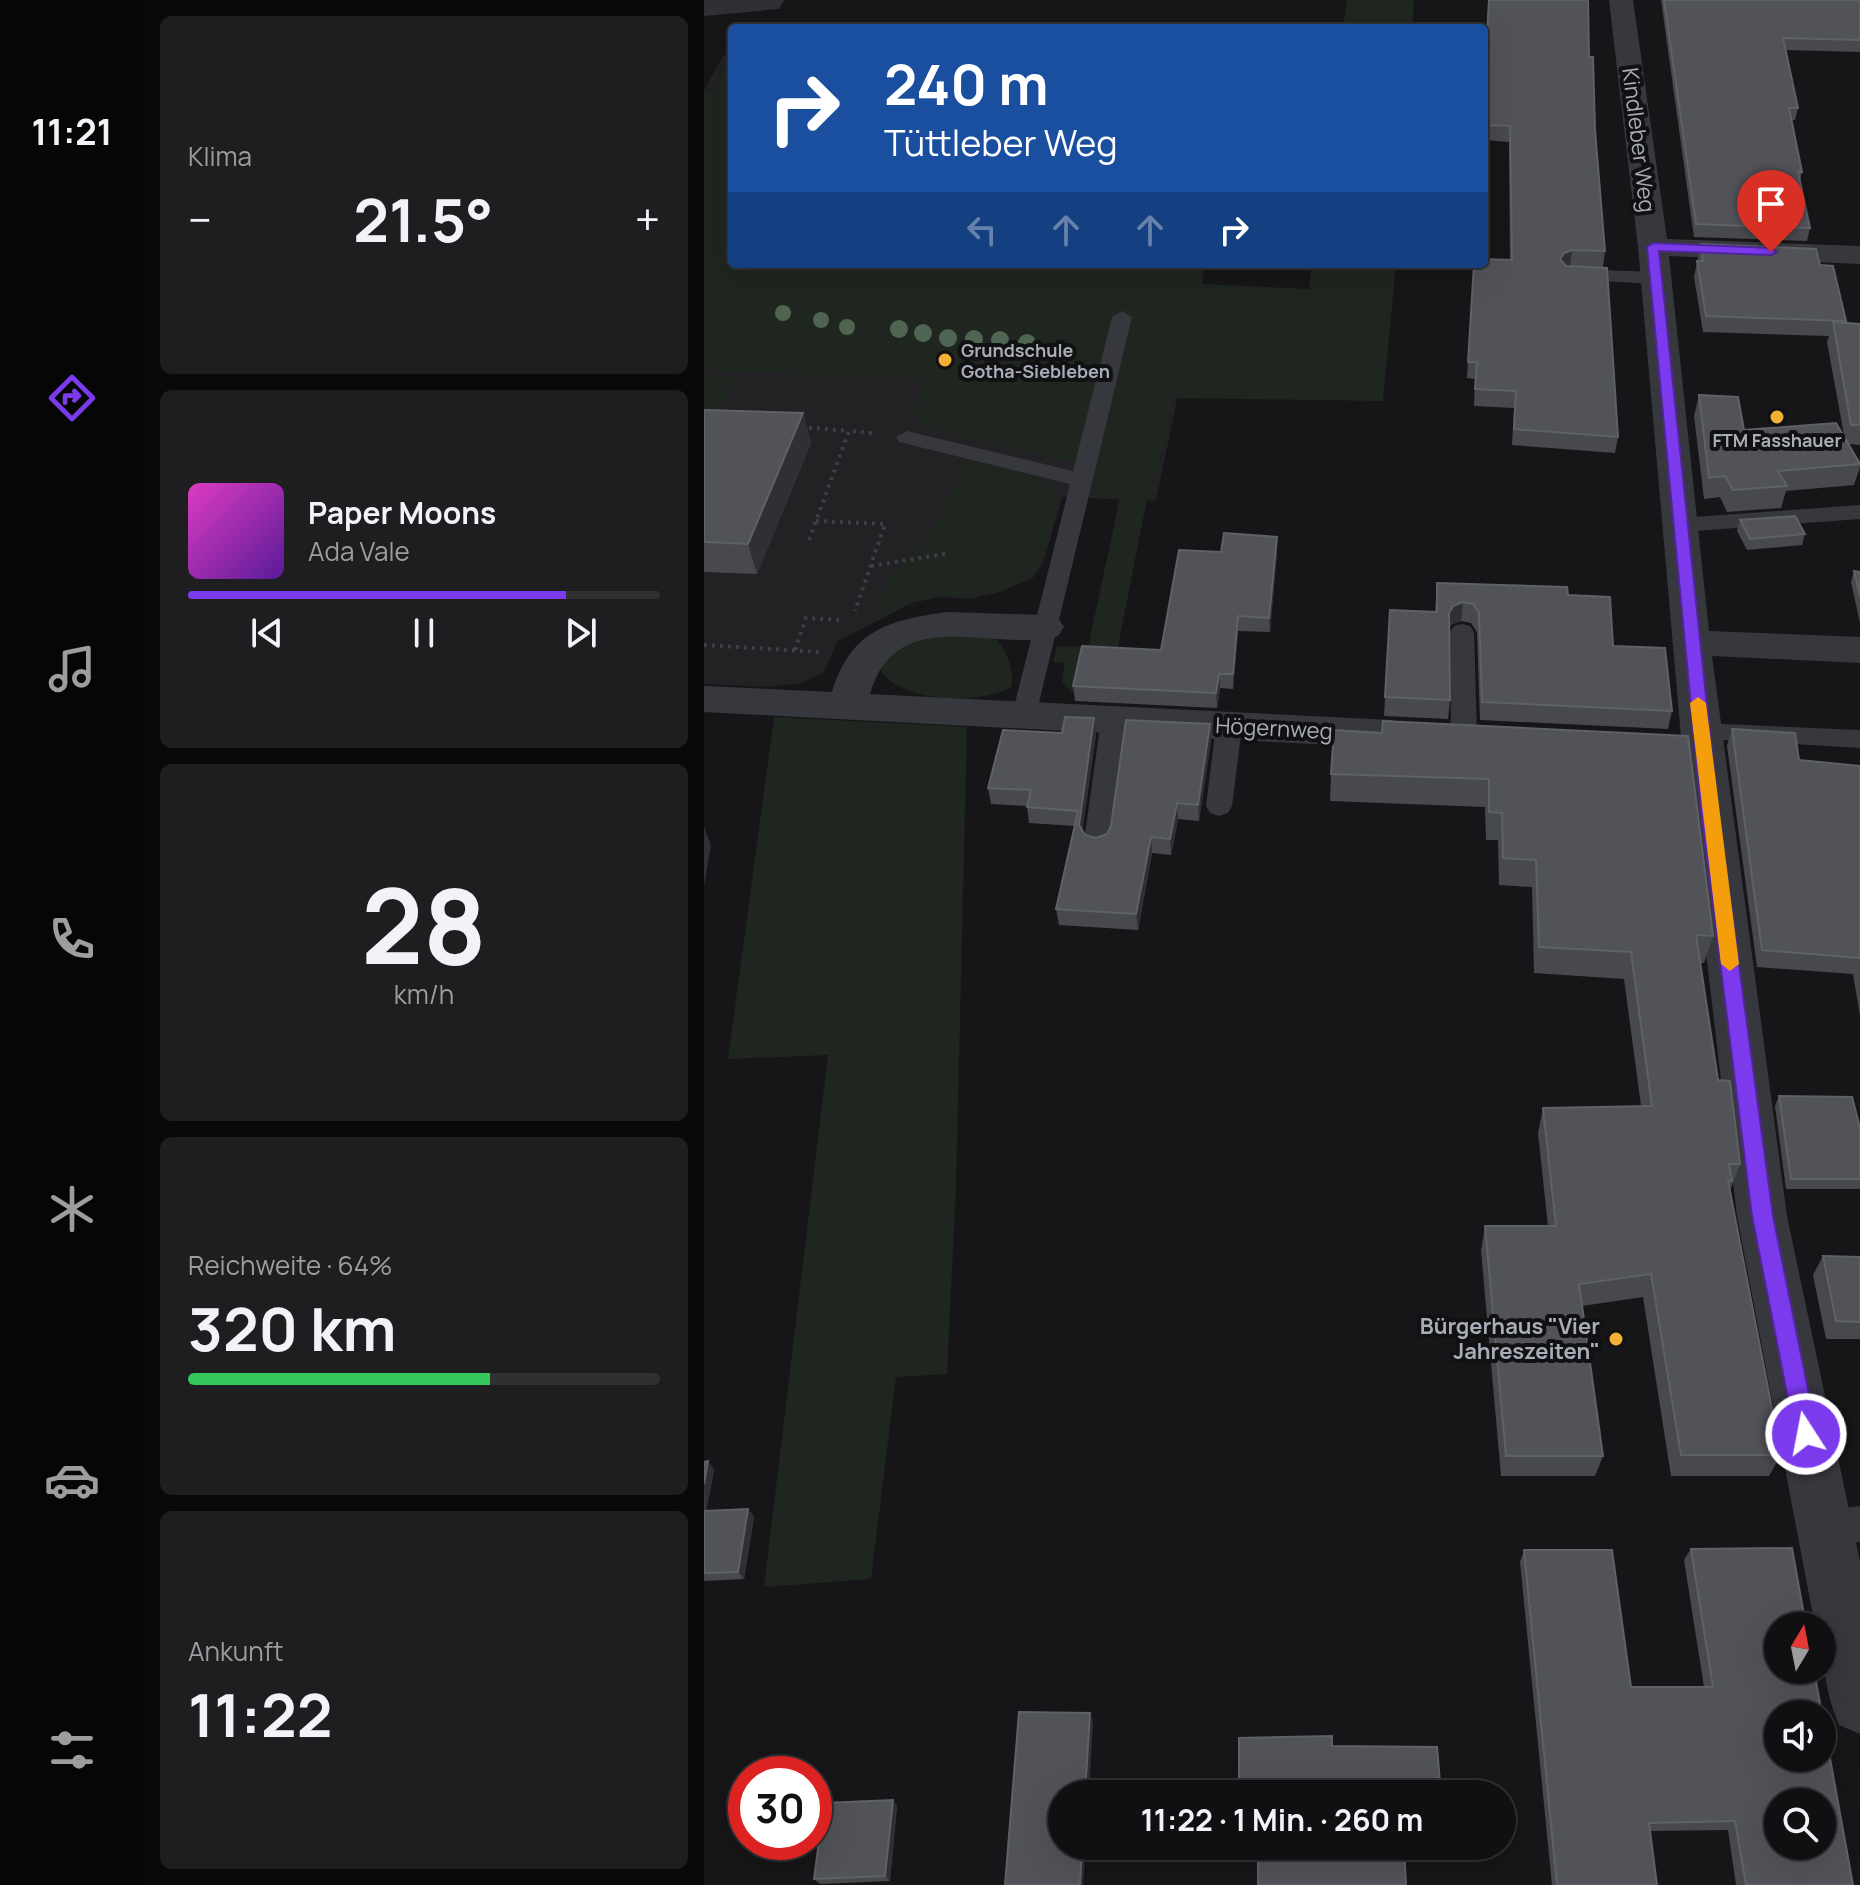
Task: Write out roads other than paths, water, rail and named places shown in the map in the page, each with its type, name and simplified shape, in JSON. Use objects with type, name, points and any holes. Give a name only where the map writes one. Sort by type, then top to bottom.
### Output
[{"type":"street","name":"Kindleber Weg","points":[[1621,0],[1654,262],[1681,525],[1692,643],[1691,742],[1762,1216],[1842,1526],[1860,1704]]},
{"type":"street","points":[[1654,262],[1860,255]]},
{"type":"street","points":[[847,706],[864,659],[882,643],[904,633],[955,623],[1045,627]]},
{"type":"street","points":[[1692,643],[1860,650]]},
{"type":"street","name":"Högernweg","points":[[704,699],[1480,738]]},
{"type":"lane","points":[[1571,275],[1654,262]]},
{"type":"lane","points":[[1024,715],[1122,317]]},
{"type":"lane","points":[[907,437],[1082,480]]},
{"type":"lane","points":[[1681,525],[1860,512]]},
{"type":"lane","points":[[1462,632],[1480,738]]},
{"type":"lane","points":[[1097,841],[1114,720]]},
{"type":"lane","points":[[1219,806],[1229,726]]},
{"type":"lane","points":[[1691,742],[1860,739]]},
{"type":"place","name":"Grundschule Gotha-Siebleben","points":[[945,360]]},
{"type":"place","name":"FTM Fasshauer","points":[[1777,417]]},
{"type":"place","name":"Bürgerhaus \"Vier Jahreszeiten\"","points":[[1616,1339]]}]
